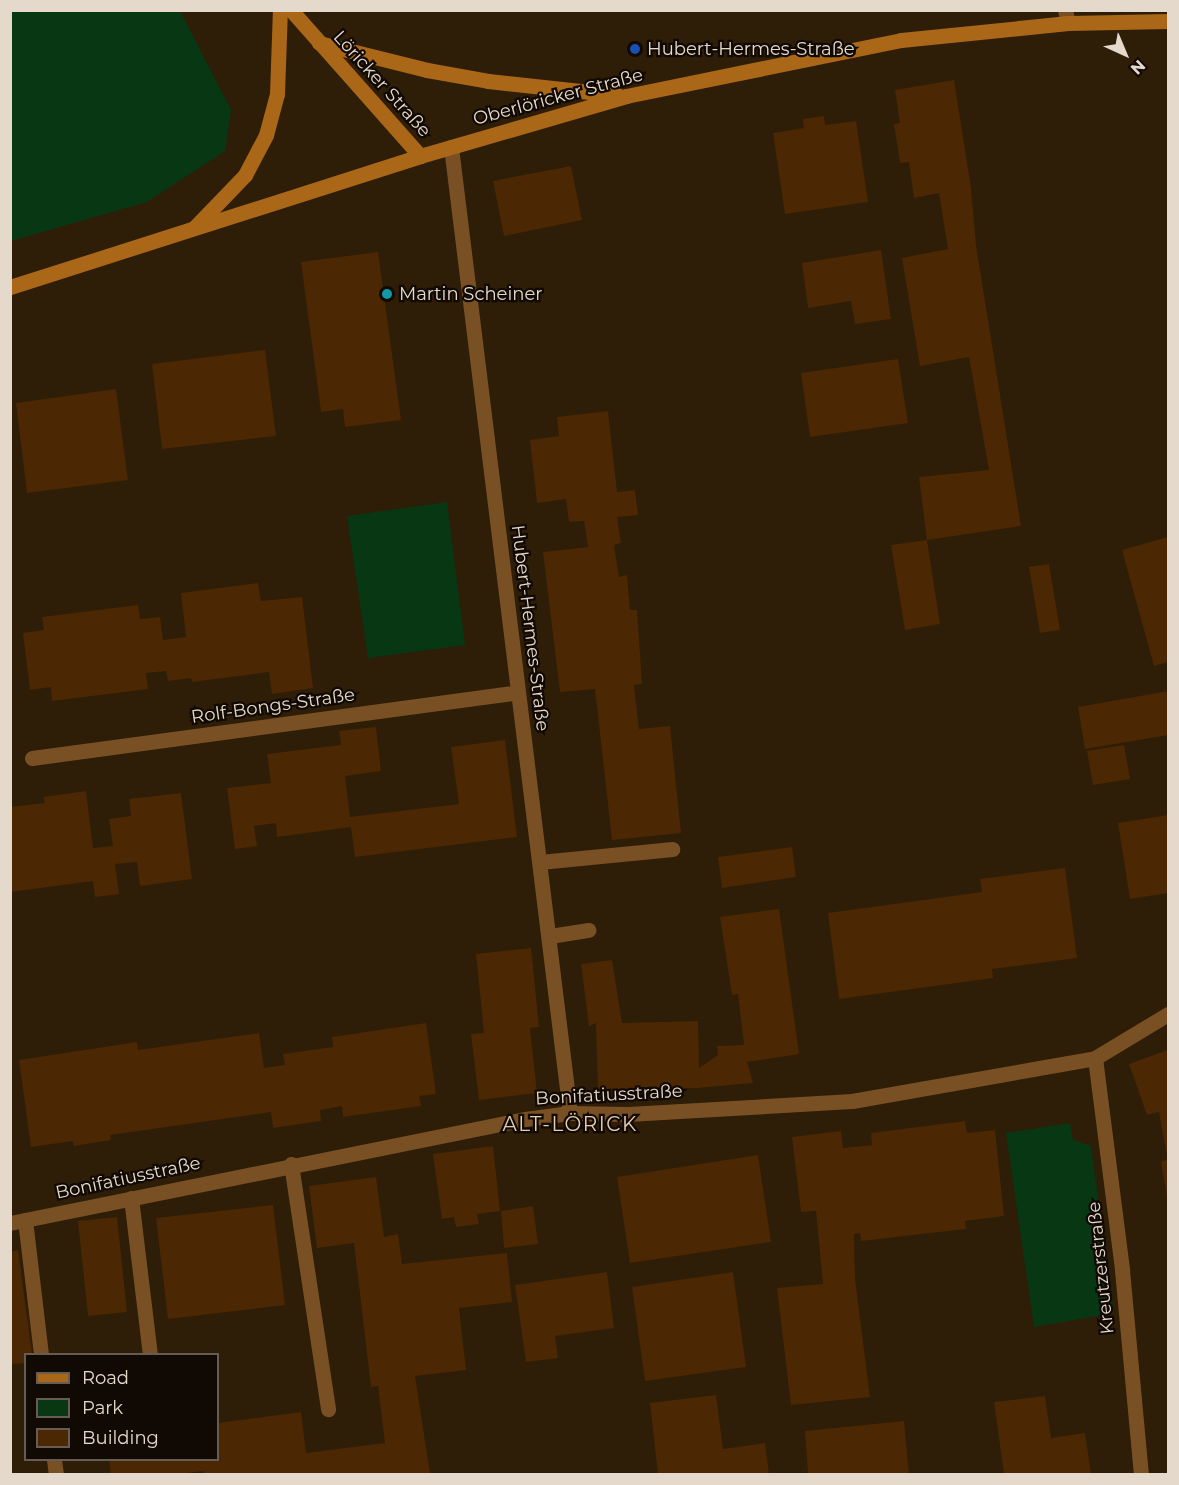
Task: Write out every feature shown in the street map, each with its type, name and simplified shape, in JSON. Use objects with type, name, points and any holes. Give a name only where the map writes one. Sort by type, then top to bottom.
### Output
[{"type":"main road","points":[[194,228],[245,175],[266,135],[277,94],[280,10]]},
{"type":"main road","name":"Löricker Straße","points":[[291,10],[420,156]]},
{"type":"main road","name":"Oberlöricker Straße","points":[[10,287],[420,156],[626,96],[901,40],[1067,17],[1168,21]]},
{"type":"main road","points":[[319,43],[427,70],[488,81],[626,96]]},
{"type":"street","name":"Hubert-Hermes-Straße","points":[[451,147],[570,1113]]},
{"type":"street","name":"Rolf-Bongs-Straße","points":[[32,758],[518,692]]},
{"type":"street","points":[[540,862],[672,849]]},
{"type":"street","points":[[550,936],[589,930]]},
{"type":"street","name":"Bonifatiusstraße","points":[[18,1221],[291,1164],[525,1119],[570,1113],[628,1114],[852,1101],[1095,1058],[1168,1014]]},
{"type":"street","name":"Kreutzerstraße","points":[[1095,1058],[1122,1270],[1141,1474]]},
{"type":"street","points":[[291,1164],[328,1409]]},
{"type":"street","points":[[131,1198],[150,1353]]},
{"type":"street","points":[[18,1221],[41,1353]]},
{"type":"green space","points":[[11,10],[180,11],[231,110],[225,151],[147,202],[11,241]]},
{"type":"green space","points":[[447,502],[465,645],[368,658],[347,516]]},
{"type":"green space","points":[[1070,1123],[1073,1140],[1091,1146],[1114,1313],[1034,1327],[1006,1133]]},
{"type":"building","points":[[954,80],[971,188],[976,245],[1021,526],[927,540],[919,477],[989,470],[969,357],[920,366],[902,258],[948,249],[939,193],[914,198],[909,162],[900,163],[894,124],[900,123],[895,90]]},
{"type":"building","points":[[824,116],[825,125],[856,121],[868,202],[785,214],[773,133],[804,128],[803,119]]},
{"type":"building","points":[[571,166],[582,220],[504,236],[493,181]]},
{"type":"building","points":[[881,250],[891,319],[855,324],[851,301],[808,308],[802,263]]},
{"type":"building","points":[[378,252],[401,420],[345,427],[343,409],[321,412],[301,262]]},
{"type":"building","points":[[265,350],[276,436],[162,449],[152,364]]},
{"type":"building","points":[[898,359],[908,423],[810,437],[801,373]]},
{"type":"building","points":[[116,389],[128,480],[27,493],[16,403]]},
{"type":"building","points":[[608,411],[617,492],[635,490],[638,515],[617,517],[621,543],[614,545],[619,577],[627,575],[630,610],[637,610],[642,684],[634,685],[639,729],[670,726],[681,833],[612,840],[595,689],[560,692],[543,552],[588,547],[584,521],[569,522],[566,499],[537,503],[530,440],[559,436],[557,417]]},
{"type":"building","points":[[1168,537],[1168,662],[1154,666],[1122,550]]},
{"type":"building","points":[[927,540],[940,624],[905,630],[891,545]]},
{"type":"building","points":[[1049,564],[1060,630],[1040,633],[1029,567]]},
{"type":"building","points":[[258,583],[261,601],[302,597],[313,688],[272,694],[269,672],[192,682],[191,678],[168,681],[166,671],[146,673],[148,689],[52,701],[51,687],[30,690],[23,633],[44,630],[42,617],[138,605],[140,619],[160,617],[163,640],[186,637],[181,593]]},
{"type":"building","points":[[1168,691],[1168,735],[1085,749],[1078,707]]},
{"type":"building","points":[[376,727],[381,771],[345,776],[350,817],[459,804],[451,747],[505,740],[517,837],[355,857],[351,827],[277,837],[276,823],[254,826],[257,846],[235,849],[227,788],[271,783],[267,754],[341,745],[339,731]]},
{"type":"building","points":[[1124,745],[1130,779],[1093,785],[1087,751]]},
{"type":"building","points":[[86,791],[93,848],[113,846],[109,819],[131,816],[129,799],[181,793],[192,879],[140,886],[137,862],[115,864],[119,894],[95,897],[93,881],[10,892],[10,807],[45,803],[43,797]]},
{"type":"building","points":[[1168,815],[1168,893],[1130,899],[1118,823]]},
{"type":"building","points":[[792,847],[796,877],[722,888],[718,857]]},
{"type":"building","points":[[1065,868],[1077,958],[992,969],[993,978],[839,999],[828,913],[982,892],[980,879]]},
{"type":"building","points":[[779,909],[799,1054],[747,1062],[753,1083],[697,1088],[598,1089],[596,1023],[589,1026],[581,964],[612,960],[622,1023],[698,1021],[699,1068],[718,1055],[717,1046],[744,1045],[738,994],[732,995],[720,917]]},
{"type":"building","points":[[531,948],[539,1027],[530,1028],[537,1093],[479,1100],[471,1034],[484,1033],[476,954]]},
{"type":"building","points":[[426,1023],[436,1094],[419,1096],[421,1106],[343,1117],[342,1106],[320,1110],[321,1121],[273,1128],[271,1112],[110,1135],[111,1140],[74,1146],[73,1141],[31,1147],[19,1060],[137,1042],[138,1050],[259,1033],[264,1068],[285,1065],[283,1054],[333,1047],[332,1037]]},
{"type":"building","points":[[1168,1050],[1167,1156],[1159,1112],[1147,1115],[1129,1064]]},
{"type":"building","points":[[965,1121],[967,1133],[995,1130],[1004,1216],[965,1221],[966,1229],[861,1241],[860,1233],[854,1234],[855,1279],[870,1397],[791,1405],[777,1288],[823,1284],[816,1211],[801,1212],[792,1137],[841,1131],[843,1148],[872,1145],[871,1133]]},
{"type":"building","points":[[493,1146],[500,1211],[477,1214],[479,1224],[456,1227],[454,1217],[442,1219],[433,1154]]},
{"type":"building","points":[[758,1155],[771,1242],[630,1263],[617,1177]]},
{"type":"building","points":[[1168,1159],[1168,1197],[1167,1197],[1161,1162]]},
{"type":"building","points":[[376,1177],[384,1237],[398,1234],[402,1264],[507,1253],[512,1302],[459,1308],[466,1370],[415,1376],[430,1474],[204,1474],[204,1471],[177,1474],[111,1474],[109,1461],[219,1461],[219,1423],[301,1412],[306,1453],[385,1443],[378,1386],[371,1387],[354,1243],[317,1248],[309,1186]]},
{"type":"building","points":[[273,1205],[285,1305],[168,1319],[156,1218]]},
{"type":"building","points":[[533,1206],[538,1244],[504,1248],[501,1211]]},
{"type":"building","points":[[117,1217],[127,1312],[88,1316],[78,1221]]},
{"type":"building","points":[[18,1250],[32,1353],[24,1353],[24,1363],[10,1364],[10,1252]]},
{"type":"building","points":[[607,1272],[614,1328],[555,1336],[558,1358],[526,1362],[515,1285]]},
{"type":"building","points":[[733,1272],[746,1367],[645,1381],[632,1287]]},
{"type":"building","points":[[716,1395],[723,1449],[765,1443],[769,1474],[658,1474],[650,1403]]},
{"type":"building","points":[[1045,1396],[1051,1438],[1085,1433],[1091,1474],[1004,1474],[994,1402]]},
{"type":"building","points":[[904,1421],[909,1474],[808,1474],[805,1431]]},
{"type":"place","name":"Hubert-Hermes-Straße","points":[[635,49]]},
{"type":"place","name":"Martin Scheiner","points":[[387,294]]},
{"type":"district","name":"ALT-LÖRICK","points":[[570,1124]]}]
